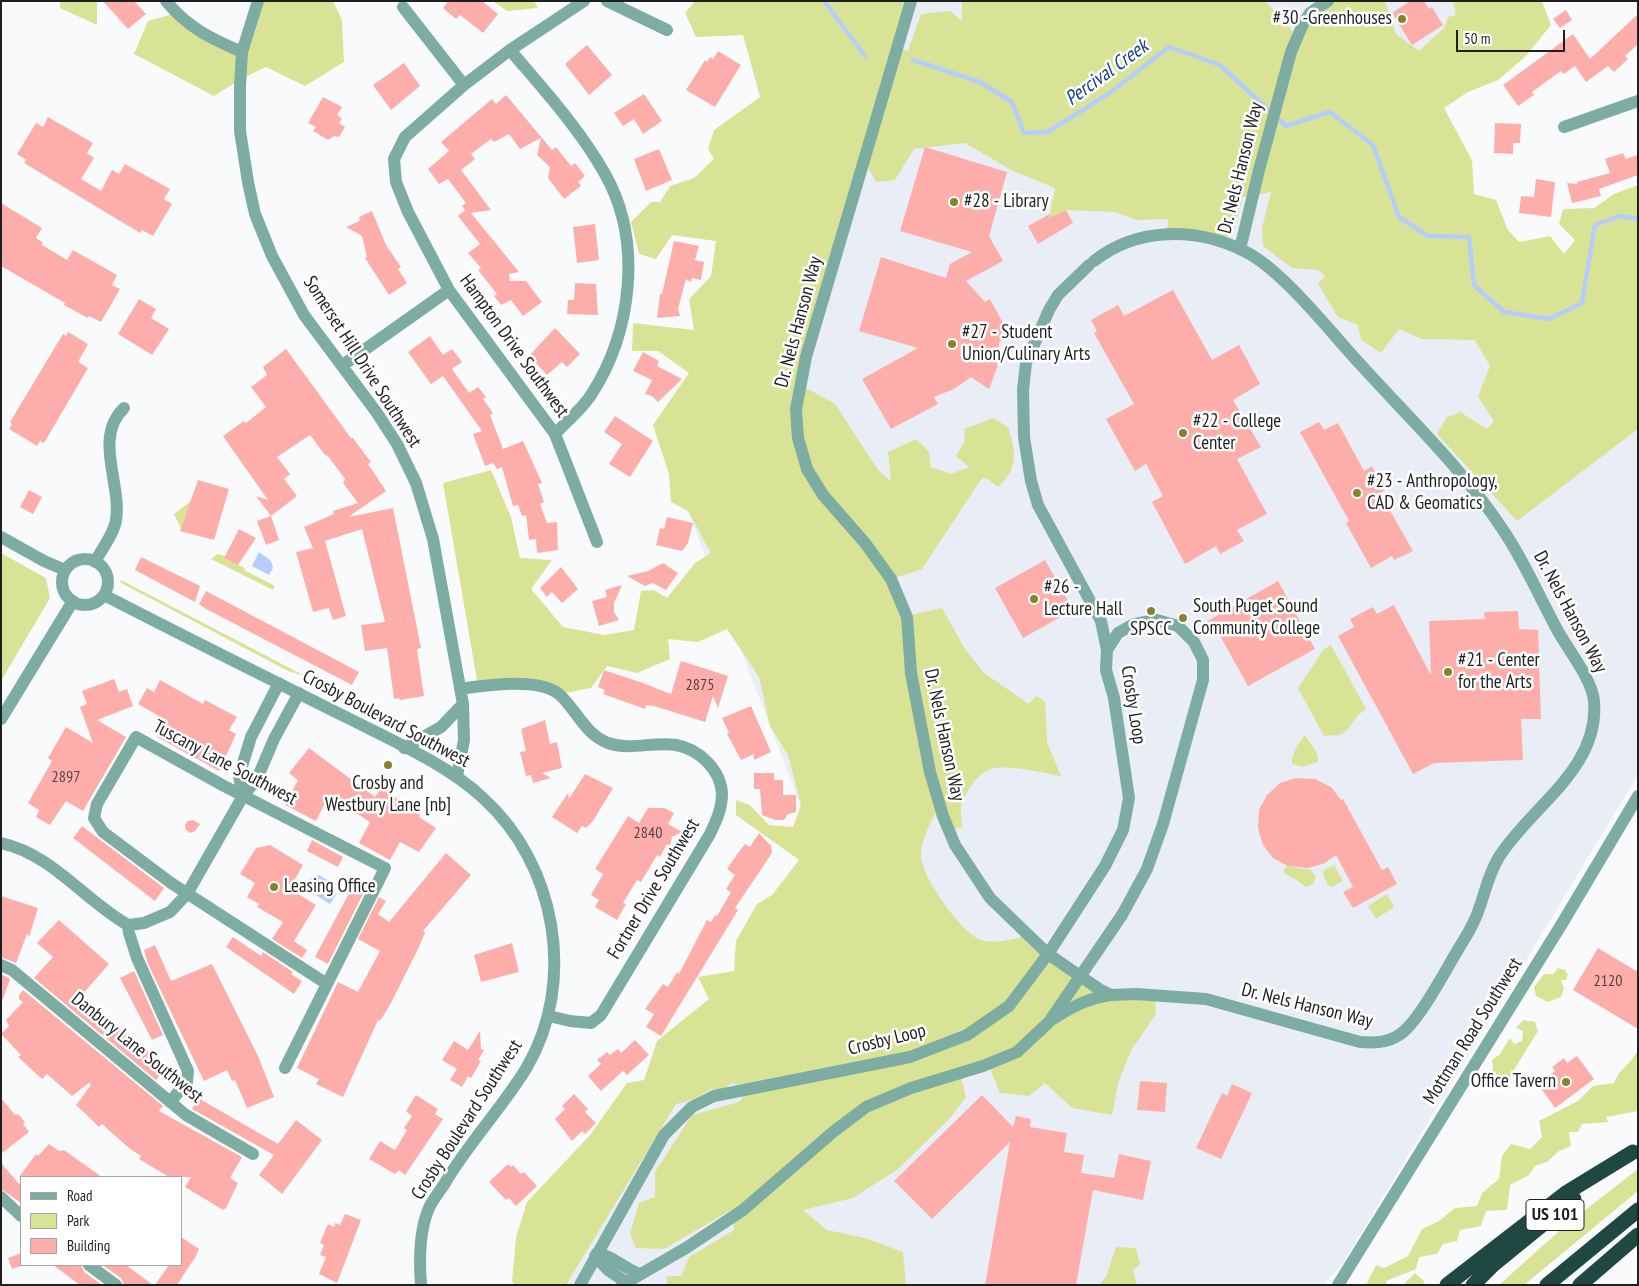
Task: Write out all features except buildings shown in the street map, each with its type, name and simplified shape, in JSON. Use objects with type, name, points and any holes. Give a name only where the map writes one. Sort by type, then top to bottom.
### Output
[{"type":"highway","points":[[1447,1285],[1566,1193],[1635,1150]]},
{"type":"highway","name":"US 101","points":[[1473,1285],[1493,1265],[1635,1150]]},
{"type":"highway","name":"US 101","points":[[1548,1285],[1638,1210]]},
{"type":"highway","points":[[1580,1285],[1638,1235]]},
{"type":"street","points":[[166,1],[176,13],[206,36],[242,52]]},
{"type":"street","name":"Somerset Hill Drive Southwest","points":[[258,1],[242,52],[240,131],[255,214],[272,256],[304,315],[343,365],[397,444],[416,483],[435,548],[463,704],[464,740],[457,776]]},
{"type":"street","points":[[510,50],[584,1]]},
{"type":"street","points":[[607,1],[666,30]]},
{"type":"street","name":"Dr. Nels Hanson Way","points":[[909,6],[799,384],[796,409],[798,438],[807,469],[823,495],[865,543],[891,579],[907,617],[911,673],[930,772],[943,816],[956,845],[990,898],[1048,954],[1111,995],[1136,994],[1206,999],[1363,1043],[1382,1043],[1401,1035],[1418,1014],[1468,933],[1480,907],[1487,879],[1498,859],[1528,819],[1565,781],[1582,755],[1592,729],[1594,699],[1581,669],[1557,630],[1505,532],[1479,495],[1305,303],[1267,266],[1240,249],[1291,52],[1310,13],[1328,1]]},
{"type":"street","points":[[403,7],[464,85]]},
{"type":"street","name":"Hampton Drive Southwest","points":[[510,50],[575,128],[606,175],[625,226],[628,272],[625,310],[614,349],[591,396],[555,434],[450,290],[408,212],[396,182],[394,159],[398,148],[406,136],[464,85],[510,50]]},
{"type":"street","points":[[1564,128],[1638,101]]},
{"type":"street","points":[[1107,650],[1101,621],[1038,505],[1031,481],[1024,438],[1023,390],[1026,363],[1049,310],[1058,295],[1091,263],[1126,242],[1146,236],[1167,233],[1205,237],[1240,249]]},
{"type":"street","points":[[343,365],[450,290]]},
{"type":"street","points":[[95,562],[116,522],[117,497],[109,452],[115,417],[124,408]]},
{"type":"street","points":[[555,434],[597,542]]},
{"type":"street","points":[[1,537],[44,561],[65,570]]},
{"type":"street","points":[[76,561],[95,562],[101,566],[107,579],[104,595],[91,604],[83,605],[72,601],[64,593],[62,585],[65,570],[76,561]]},
{"type":"street","name":"Crosby Boulevard Southwest","points":[[104,595],[280,683],[457,776],[484,798],[514,832],[532,860],[547,902],[554,944],[549,1016],[527,1067],[458,1162],[429,1208],[420,1241],[421,1285]]},
{"type":"street","points":[[1,719],[72,601]]},
{"type":"street","name":"Crosby Loop","points":[[580,1285],[664,1135],[692,1106],[714,1096],[910,1057],[967,1035],[1009,1006],[1048,954],[1105,866],[1123,830],[1129,798],[1114,698],[1106,670],[1107,650],[1118,633],[1134,624],[1157,620],[1178,626],[1194,642],[1203,660],[1203,680],[1163,824],[1147,869],[1122,915],[1049,1022],[1017,1052],[983,1066],[911,1088],[866,1107],[833,1132],[743,1210],[686,1248],[624,1284]]},
{"type":"street","points":[[243,796],[239,776],[251,737],[280,683]]},
{"type":"street","name":"Fortner Drive Southwest","points":[[460,689],[498,684],[544,686],[560,694],[594,736],[610,744],[629,746],[674,744],[690,749],[706,760],[716,774],[722,794],[719,814],[710,834],[600,1015],[591,1022],[570,1021],[549,1016]]},
{"type":"street","points":[[128,925],[144,923],[170,912],[187,894],[243,796],[258,779],[274,739],[299,693]]},
{"type":"street","points":[[404,748],[442,727],[463,704]]},
{"type":"street","name":"Tuscany Lane Southwest","points":[[285,1068],[327,984],[385,868],[243,796],[136,737],[97,804],[94,818],[103,832],[187,894],[327,984]]},
{"type":"street","name":"Mottman Road Southwest","points":[[1338,1285],[1563,922],[1638,796]]},
{"type":"street","points":[[1,843],[34,853],[128,925],[138,958],[188,1072],[187,1082],[170,1102]]},
{"type":"street","name":"Danbury Lane Southwest","points":[[1,965],[12,970],[186,1115],[253,1154]]},
{"type":"street","points":[[1049,1022],[1075,1005],[1095,997],[1111,995]]},
{"type":"street","points":[[1,1198],[20,1215]]},
{"type":"street","points":[[596,1255],[606,1255],[627,1269],[640,1274]]},
{"type":"street","points":[[596,1255],[608,1270],[624,1284]]},
{"type":"street","points":[[90,1266],[116,1285]]},
{"type":"shaded area","name":"South Puget Sound Community College","points":[[861,1],[1534,1],[1435,100],[1486,241],[1546,268],[1638,213],[1638,775],[1343,1263],[1323,1285],[557,1285],[819,854],[661,441]]},
{"type":"green space","points":[[60,1],[97,1],[97,25],[60,8]]},
{"type":"green space","points":[[258,1],[333,1],[342,20],[344,62],[305,86],[266,67],[241,79],[214,96],[134,54],[148,21],[176,13],[242,52]]},
{"type":"green space","points":[[493,1],[534,1],[538,8],[507,11]]},
{"type":"green space","points":[[695,1],[904,1],[907,10],[897,48],[908,51],[921,14],[950,11],[962,21],[962,1],[1265,1],[1297,36],[1328,1],[1385,1],[1396,34],[1419,51],[1444,28],[1448,17],[1456,15],[1453,1],[1542,1],[1551,25],[1525,57],[1498,80],[1468,92],[1444,108],[1472,160],[1474,194],[1496,200],[1508,230],[1519,242],[1550,236],[1564,254],[1575,240],[1559,224],[1563,209],[1594,208],[1614,194],[1638,185],[1638,429],[1517,521],[1437,434],[1446,418],[1460,412],[1487,429],[1494,421],[1478,397],[1490,366],[1475,340],[1422,339],[1399,329],[1381,353],[1361,340],[1358,325],[1338,317],[1318,284],[1325,276],[1318,270],[1292,268],[1263,246],[1262,228],[1271,192],[1243,197],[1233,232],[1220,242],[1167,233],[1168,219],[1137,220],[1114,212],[1066,210],[1049,218],[1055,188],[1013,171],[965,143],[914,149],[895,180],[876,182],[865,161],[799,384],[835,404],[878,470],[891,481],[888,452],[916,439],[929,452],[931,467],[951,474],[969,467],[956,456],[965,441],[964,429],[993,418],[1008,427],[1013,444],[1014,459],[1010,473],[1005,480],[998,487],[988,479],[982,478],[922,569],[892,579],[907,616],[942,608],[965,649],[984,673],[1029,704],[1036,696],[1045,701],[1047,742],[1061,776],[1007,768],[986,771],[976,779],[965,796],[961,809],[962,827],[942,831],[935,813],[922,846],[921,857],[923,866],[944,904],[973,936],[981,940],[996,942],[1019,938],[1023,932],[1099,989],[1155,996],[1156,1014],[1132,1049],[1119,1080],[1112,1115],[1072,1108],[1045,1083],[1029,1096],[1000,1093],[988,1064],[960,1073],[966,1097],[951,1117],[898,1169],[853,1198],[803,1210],[827,1230],[865,1238],[903,1252],[906,1285],[668,1285],[666,1276],[681,1276],[689,1257],[734,1230],[731,1210],[664,1249],[636,1248],[630,1234],[639,1203],[655,1197],[655,1172],[692,1115],[739,1102],[750,1089],[732,1083],[723,1090],[711,1089],[693,1100],[676,1104],[566,1285],[515,1285],[512,1281],[516,1237],[527,1202],[590,1135],[627,1083],[644,1080],[657,1041],[709,999],[698,977],[734,971],[736,941],[757,904],[772,895],[799,860],[736,815],[736,800],[750,805],[769,825],[793,827],[801,805],[788,755],[770,726],[759,677],[727,629],[698,642],[668,639],[670,659],[637,673],[607,666],[591,688],[560,694],[544,686],[478,686],[443,483],[491,470],[511,517],[520,558],[552,560],[531,589],[563,627],[604,635],[634,630],[641,591],[654,590],[667,598],[695,563],[711,553],[688,511],[671,502],[669,474],[653,425],[689,373],[658,351],[632,351],[633,323],[694,330],[689,299],[711,276],[716,241],[672,235],[656,259],[639,254],[631,222],[651,202],[660,202],[670,186],[694,178],[714,159],[708,149],[714,130],[760,97],[743,35],[696,37],[685,13]]},
{"type":"green space","points":[[192,500],[188,513],[186,513],[181,529],[174,514]]},
{"type":"green space","points":[[1,553],[46,578],[50,598],[1,681]]},
{"type":"green space","points":[[218,554],[225,556],[224,558],[245,568],[244,570],[275,586],[273,590],[211,559]]},
{"type":"green space","points":[[121,580],[305,676],[288,671],[123,584],[120,582]]},
{"type":"green space","points":[[1331,645],[1366,709],[1340,735],[1324,736],[1298,688],[1324,649]]},
{"type":"green space","points":[[1305,735],[1318,755],[1318,762],[1302,767],[1292,764],[1292,760],[1296,748]]},
{"type":"green space","points":[[1334,865],[1343,881],[1331,887],[1328,885],[1323,874],[1324,870]]},
{"type":"green space","points":[[1286,866],[1311,870],[1316,877],[1313,884],[1306,887],[1283,872]]},
{"type":"green space","points":[[1387,894],[1394,907],[1376,919],[1368,906]]},
{"type":"green space","points":[[1558,968],[1565,970],[1568,975],[1566,980],[1561,980],[1564,989],[1561,997],[1548,1002],[1536,996],[1534,987],[1544,974],[1553,974]]},
{"type":"green space","points":[[1523,1020],[1535,1022],[1538,1031],[1509,1078],[1496,1082],[1489,1074],[1493,1069],[1492,1060],[1500,1054],[1510,1038],[1514,1044],[1522,1041],[1523,1031],[1516,1028]]},
{"type":"green space","points":[[1638,1050],[1638,1111],[1606,1117],[1608,1122],[1582,1124],[1578,1132],[1569,1132],[1571,1146],[1559,1151],[1547,1162],[1535,1166],[1529,1175],[1510,1185],[1507,1210],[1486,1211],[1481,1226],[1460,1230],[1457,1241],[1443,1244],[1437,1254],[1419,1257],[1416,1269],[1386,1281],[1386,1285],[1366,1285],[1376,1265],[1384,1268],[1408,1256],[1422,1229],[1439,1221],[1455,1208],[1477,1206],[1482,1193],[1499,1179],[1502,1156],[1511,1144],[1530,1149],[1542,1137],[1539,1121],[1578,1101],[1593,1086],[1614,1083],[1619,1073]]},
{"type":"green space","points":[[1638,1169],[1638,1191],[1524,1285],[1499,1285],[1567,1224]]},
{"type":"green space","points":[[1116,1247],[1136,1248],[1140,1264],[1133,1270],[1137,1285],[1099,1285],[1106,1277]]},
{"type":"green space","points":[[1415,1273],[1425,1282],[1422,1285],[1403,1285]]},
{"type":"water","points":[[259,552],[271,561],[273,568],[269,575],[252,566]]},
{"type":"water","points":[[319,875],[332,883],[333,893],[336,895],[330,904],[303,887],[308,880]]},
{"type":"waterway","name":"Percival Creek","points":[[824,1],[865,56]]},
{"type":"waterway","name":"Percival Creek","points":[[913,60],[980,82],[1012,102],[1024,133],[1048,132],[1108,94],[1169,47],[1220,65],[1286,126],[1330,112],[1373,145],[1399,217],[1428,236],[1469,237],[1474,285],[1504,312],[1549,319],[1582,303],[1595,225],[1620,216],[1638,219]]},
{"type":"place","name":"#30 -Greenhouses","points":[[1402,19]]},
{"type":"place","name":"#28 - Library","points":[[954,202]]},
{"type":"place","name":"#27 - Student Union/Culinary Arts","points":[[952,344]]},
{"type":"place","name":"#22 - College Center","points":[[1183,433]]},
{"type":"place","name":"#23 - Anthropology, CAD & Geomatics","points":[[1357,493]]},
{"type":"place","name":"#26 - Lecture Hall","points":[[1034,599]]},
{"type":"place","name":"SPSCC","points":[[1151,611]]},
{"type":"place","name":"South Puget Sound Community College","points":[[1183,618]]},
{"type":"place","name":"#21 - Center for the Arts","points":[[1448,672]]},
{"type":"place","name":"Crosby and Westbury Lane [nb]","points":[[388,765]]},
{"type":"place","name":"Leasing Office","points":[[274,887]]},
{"type":"place","name":"Office Tavern","points":[[1566,1082]]}]
